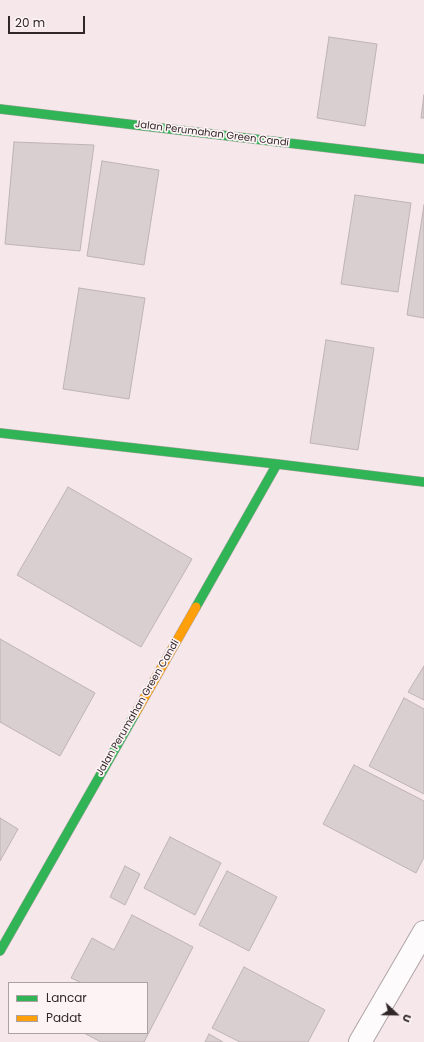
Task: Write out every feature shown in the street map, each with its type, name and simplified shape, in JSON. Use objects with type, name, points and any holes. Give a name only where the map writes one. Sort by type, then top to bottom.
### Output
[{"type":"street","name":"Jalan Perumahan Green Candi","points":[[0,109],[424,159]]},
{"type":"street","points":[[0,433],[424,482]]},
{"type":"street","name":"Jalan Perumahan Green Candi","points":[[0,951],[277,464]]},
{"type":"street","points":[[360,1042],[424,932]]},
{"type":"building","points":[[329,37],[377,44],[365,126],[317,118]]},
{"type":"building","points":[[424,95],[424,118],[421,118]]},
{"type":"building","points":[[14,142],[94,145],[80,251],[5,244]]},
{"type":"building","points":[[102,161],[159,170],[144,265],[87,256]]},
{"type":"building","points":[[355,195],[411,203],[398,292],[341,284]]},
{"type":"building","points":[[424,205],[424,318],[407,315]]},
{"type":"building","points":[[79,288],[145,298],[129,399],[63,389]]},
{"type":"building","points":[[326,340],[374,348],[358,450],[310,443]]},
{"type":"building","points":[[68,487],[192,559],[141,647],[17,575]]},
{"type":"building","points":[[0,639],[95,693],[60,756],[0,722]]},
{"type":"building","points":[[424,666],[424,700],[408,692]]},
{"type":"building","points":[[404,698],[424,709],[424,794],[369,766]]},
{"type":"building","points":[[354,765],[424,801],[424,857],[416,873],[323,824]]},
{"type":"building","points":[[0,818],[18,829],[0,861]]},
{"type":"building","points":[[170,837],[221,863],[195,915],[144,888]]},
{"type":"building","points":[[125,866],[140,874],[125,905],[110,897]]},
{"type":"building","points":[[227,871],[277,897],[249,951],[199,925]]},
{"type":"building","points":[[132,915],[193,947],[144,1042],[101,1042],[86,1034],[148,1034],[148,982],[80,982],[71,978],[92,938],[114,950]]},
{"type":"building","points":[[244,967],[325,1010],[308,1042],[240,1042],[212,1028]]},
{"type":"building","points":[[209,1034],[223,1042],[205,1042]]},
{"type":"traffic: fast","points":[[0,109],[424,159]]},
{"type":"traffic: fast","points":[[0,433],[424,482]]},
{"type":"traffic: fast","points":[[196,607],[277,464]]},
{"type":"traffic: fast","points":[[0,951],[135,714]]},
{"type":"traffic: slow","points":[[135,714],[196,607]]}]
